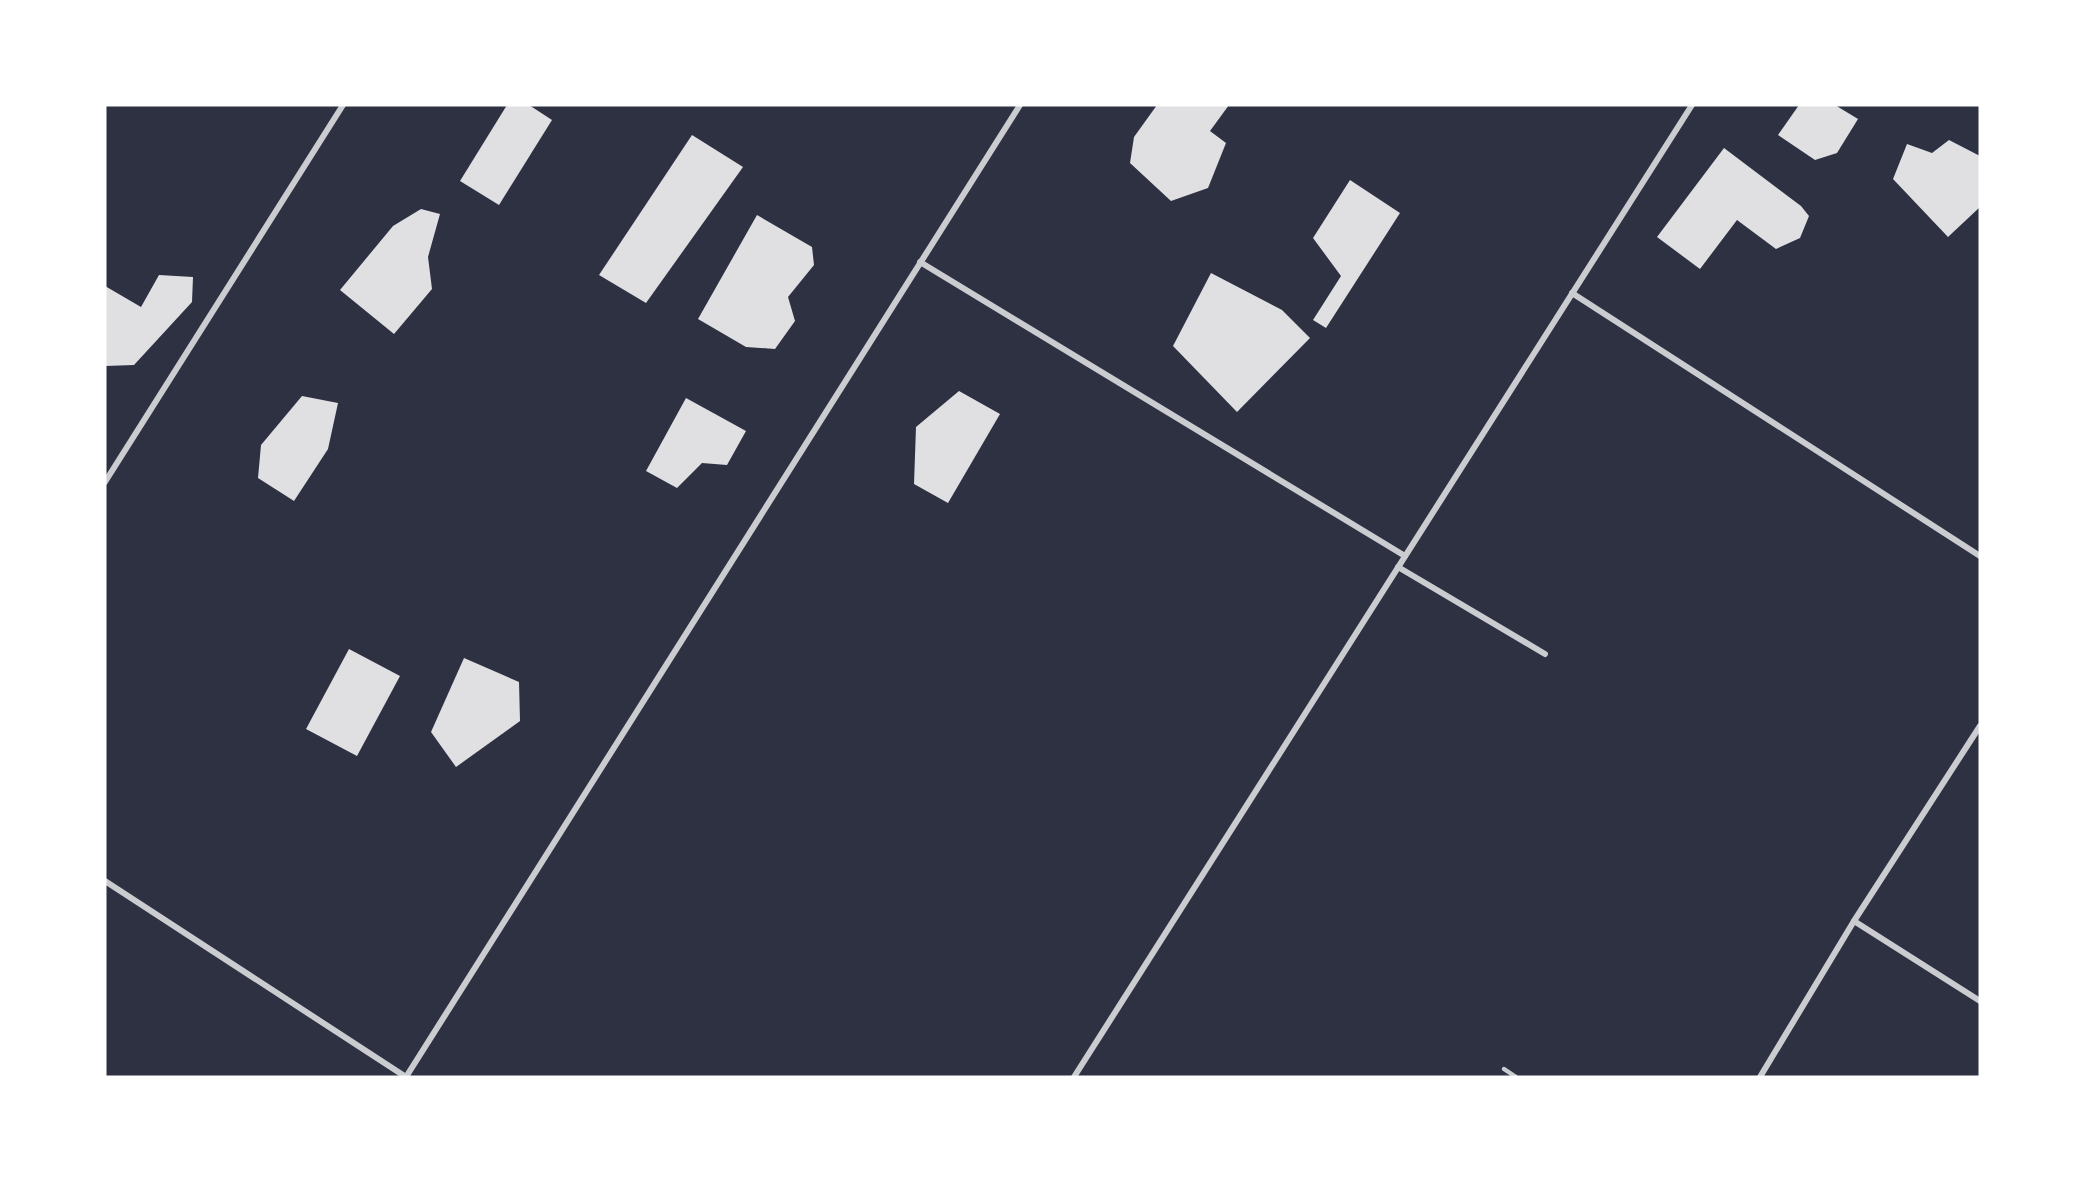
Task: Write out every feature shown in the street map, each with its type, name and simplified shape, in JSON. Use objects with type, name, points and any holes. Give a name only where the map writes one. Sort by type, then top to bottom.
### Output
[{"type":"street","points":[[105,482],[343,105]]},
{"type":"street","points":[[105,881],[406,1077],[1020,105]]},
{"type":"street","points":[[1074,1077],[1692,105]]},
{"type":"street","points":[[920,262],[1405,556]]},
{"type":"street","points":[[1572,293],[1980,556]]},
{"type":"street","points":[[1398,567],[1545,654]]},
{"type":"street","points":[[1760,1077],[1854,921],[1980,726]]},
{"type":"street","points":[[1854,921],[1980,1001]]},
{"type":"lane","points":[[1503,1069],[1516,1077]]},
{"type":"building","points":[[507,105],[529,105],[552,120],[499,205],[460,181]]},
{"type":"building","points":[[1157,105],[1229,105],[1210,131],[1226,143],[1208,188],[1171,201],[1130,163],[1134,137]]},
{"type":"building","points":[[1799,105],[1835,105],[1858,119],[1837,153],[1815,160],[1778,135]]},
{"type":"building","points":[[692,135],[743,167],[646,303],[599,275]]},
{"type":"building","points":[[1949,140],[1980,156],[1980,207],[1948,237],[1893,179],[1907,144],[1932,153]]},
{"type":"building","points":[[1724,148],[1801,206],[1809,216],[1800,238],[1776,249],[1737,220],[1700,269],[1657,237]]},
{"type":"building","points":[[1350,180],[1400,213],[1326,328],[1313,320],[1341,276],[1313,238]]},
{"type":"building","points":[[421,209],[440,214],[428,257],[432,289],[394,334],[340,290],[393,226]]},
{"type":"building","points":[[757,215],[812,247],[814,265],[788,297],[795,321],[775,349],[746,347],[698,319]]},
{"type":"building","points":[[1211,273],[1282,310],[1310,338],[1237,412],[1173,346]]},
{"type":"building","points":[[159,275],[193,277],[192,302],[134,365],[105,366],[105,286],[141,307]]},
{"type":"building","points":[[959,391],[1000,414],[948,503],[914,484],[916,427]]},
{"type":"building","points":[[302,396],[338,403],[328,449],[294,501],[258,478],[261,445]]},
{"type":"building","points":[[686,398],[746,431],[727,465],[702,463],[677,488],[646,471]]},
{"type":"building","points":[[349,649],[400,676],[357,756],[306,729]]},
{"type":"building","points":[[464,658],[519,682],[520,721],[456,767],[431,732]]}]
